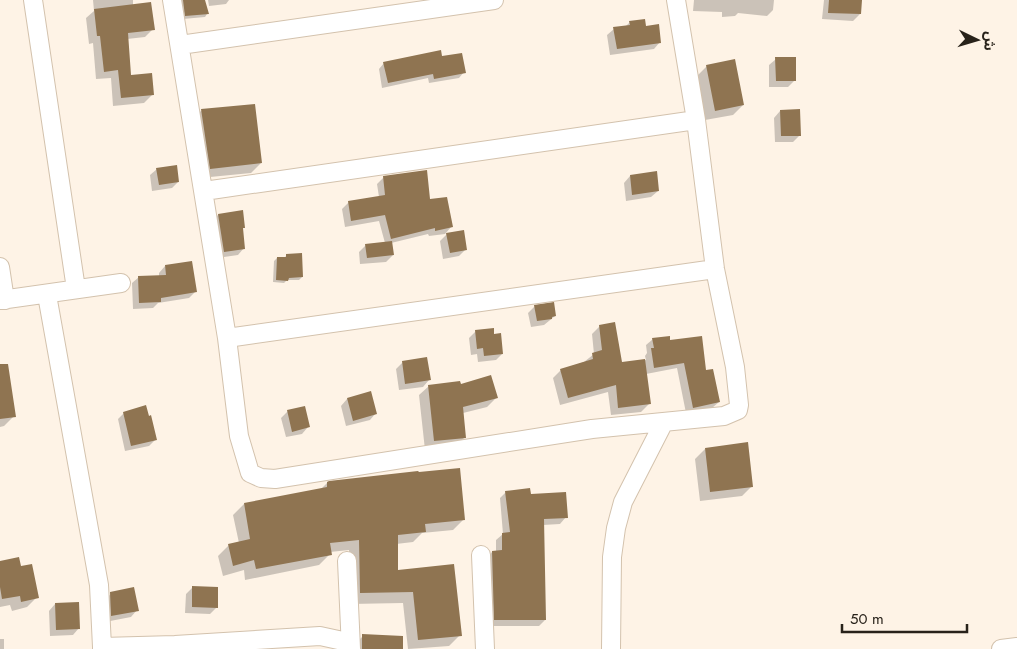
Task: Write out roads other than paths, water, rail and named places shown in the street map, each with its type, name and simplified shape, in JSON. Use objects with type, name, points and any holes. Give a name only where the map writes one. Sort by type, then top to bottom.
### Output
[{"type":"street","points":[[33,0],[76,289]]},
{"type":"street","points":[[172,0],[227,338],[239,436],[250,473],[261,478],[275,479],[592,429],[724,416],[738,410],[735,367],[715,269],[696,120],[676,0]]},
{"type":"street","points":[[180,45],[494,0]]},
{"type":"street","points":[[204,191],[696,120]]},
{"type":"street","points":[[0,267],[2,300],[121,283]]},
{"type":"street","points":[[227,338],[715,269]]},
{"type":"street","points":[[47,295],[99,585],[102,648],[227,645],[320,636],[343,642],[350,649]]},
{"type":"street","points":[[611,649],[612,557],[616,528],[623,502],[664,422]]},
{"type":"street","points":[[481,555],[485,649]]},
{"type":"street","points":[[347,561],[350,649]]},
{"type":"street","points":[[1001,649],[1017,647]]}]
